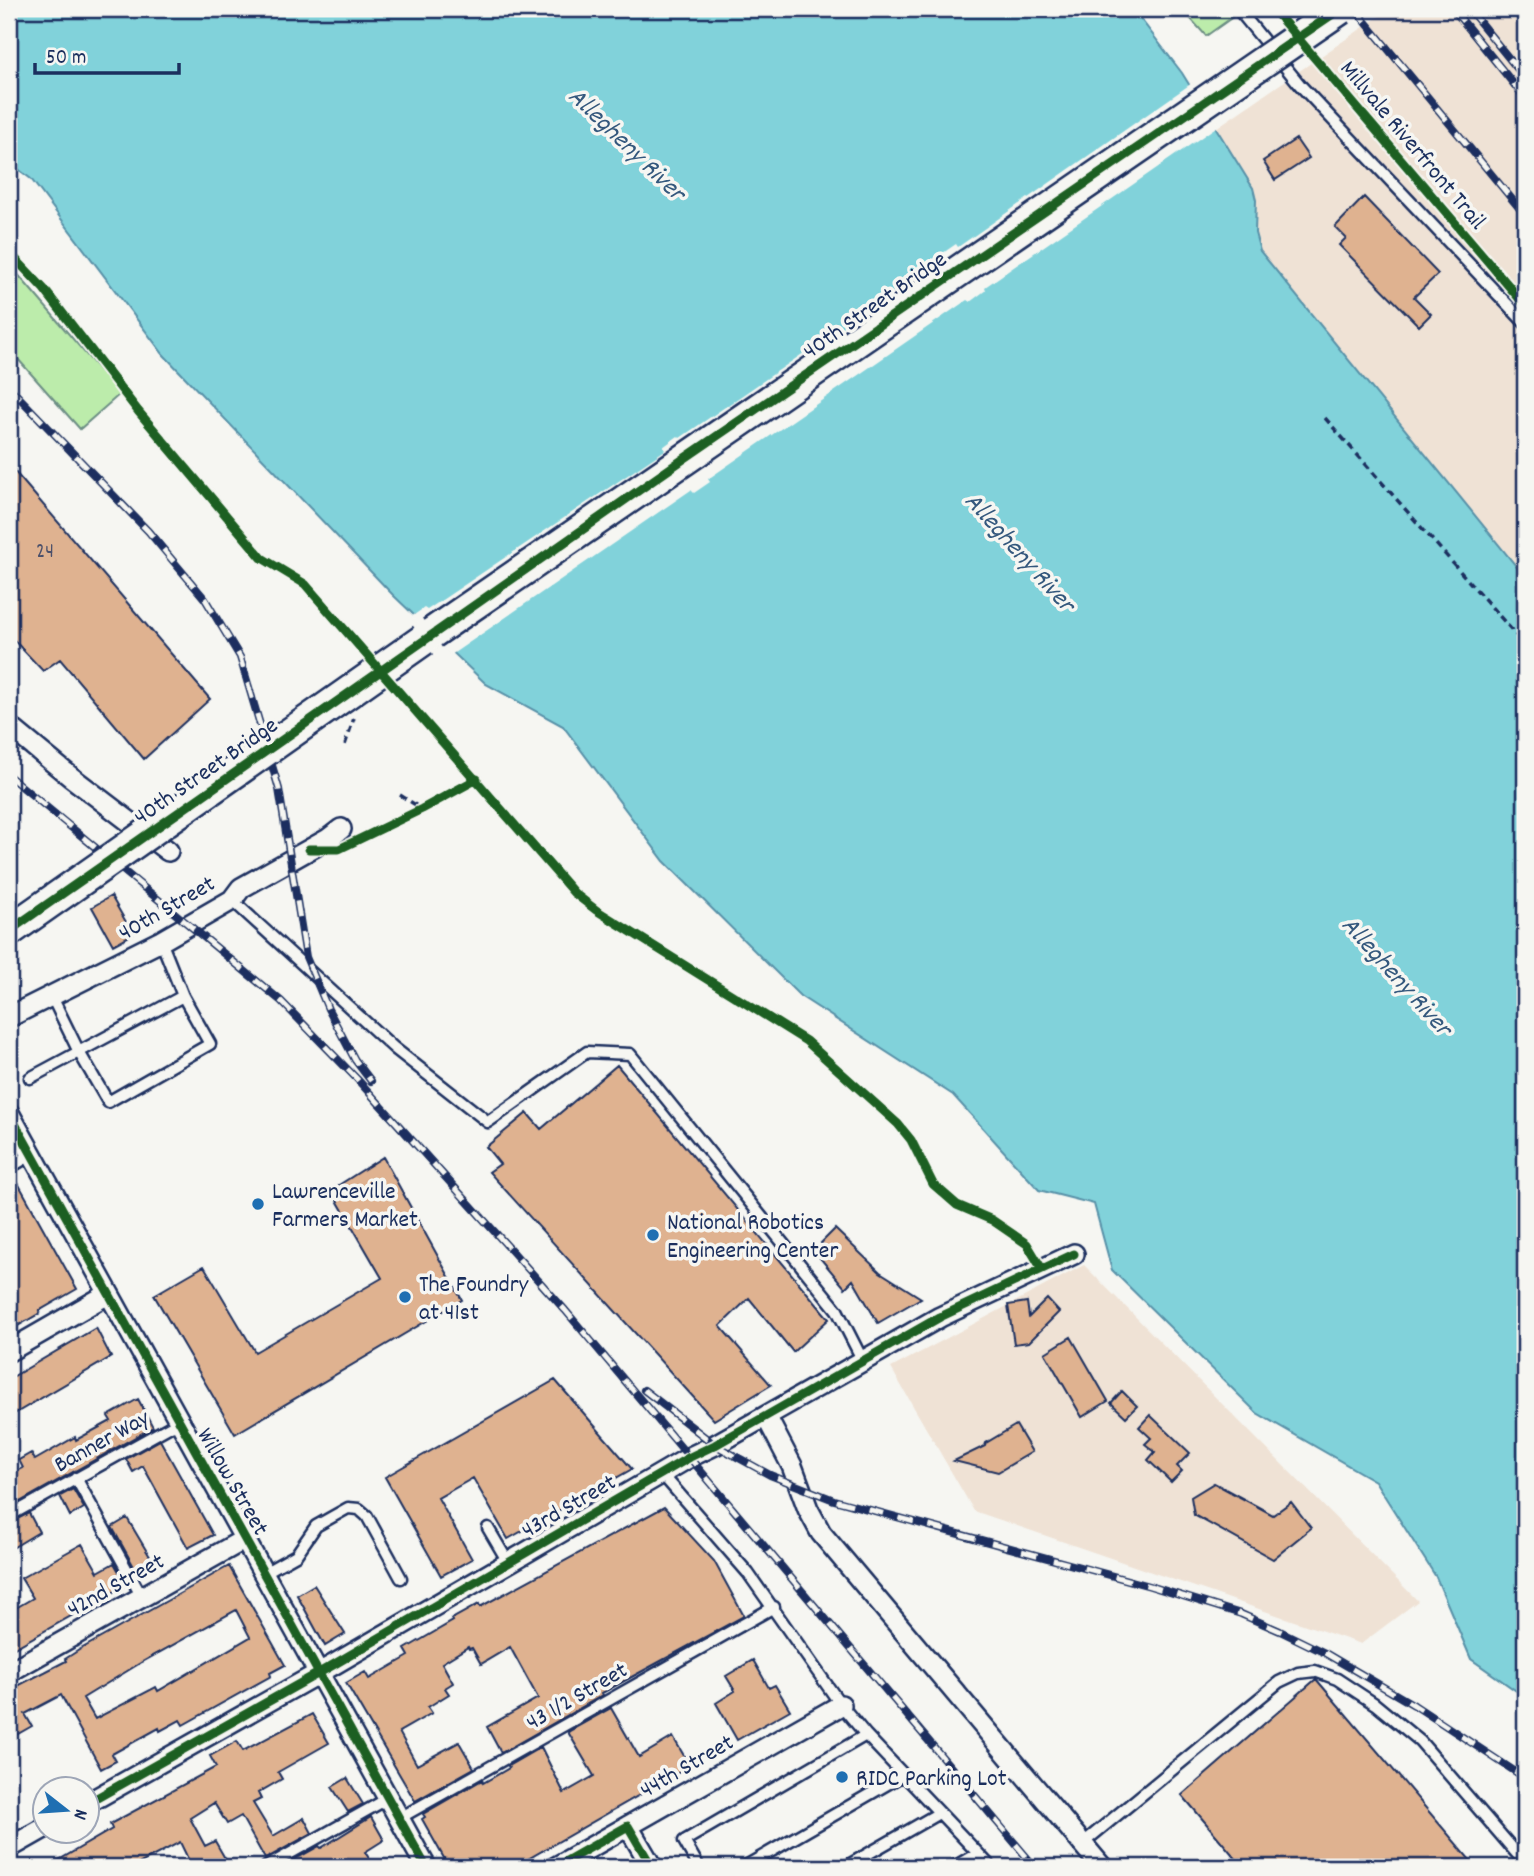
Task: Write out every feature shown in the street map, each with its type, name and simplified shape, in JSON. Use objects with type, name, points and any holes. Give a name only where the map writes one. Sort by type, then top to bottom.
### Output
[{"type":"main road","name":"40th Street Bridge","points":[[9,931],[428,636],[1340,9]]},
{"type":"street","points":[[9,726],[168,851]]},
{"type":"street","name":"40th Street","points":[[9,1017],[161,941],[232,900],[241,888],[341,830]]},
{"type":"street","name":"Willow Street","points":[[9,1113],[426,1867]]},
{"type":"street","name":"43rd Street","points":[[102,1795],[318,1674],[661,1473],[940,1317],[1074,1254]]},
{"type":"street","points":[[9,1351],[108,1294]]},
{"type":"street","points":[[766,1416],[792,1465],[808,1509],[821,1532],[1102,1867]]},
{"type":"street","name":"42nd Street","points":[[9,1672],[245,1539]]},
{"type":"street","name":"44th Street","points":[[556,1867],[841,1704]]},
{"type":"street","points":[[628,1826],[652,1867]]},
{"type":"street","points":[[9,1848],[32,1835]]},
{"type":"lane","points":[[1238,9],[1300,85],[1525,323]]},
{"type":"lane","points":[[232,900],[394,1048],[488,1122],[587,1052],[629,1054],[837,1310],[863,1361]]},
{"type":"lane","points":[[52,997],[108,1102],[210,1044],[183,996],[161,941]]},
{"type":"lane","points":[[30,1078],[183,996]]},
{"type":"lane","points":[[9,1168],[31,1156]]},
{"type":"lane","name":"Banner Way","points":[[9,1516],[178,1422]]},
{"type":"lane","points":[[661,1473],[748,1573],[866,1735],[991,1867]]},
{"type":"lane","points":[[76,1478],[142,1597]]},
{"type":"lane","points":[[264,1573],[296,1555],[316,1526],[348,1508],[359,1509],[367,1516],[401,1578]]},
{"type":"lane","points":[[488,1528],[508,1562]]},
{"type":"lane","name":"43 1/2 Street","points":[[398,1819],[774,1607]]},
{"type":"lane","points":[[1082,1844],[1279,1682],[1298,1673],[1315,1671],[1337,1679],[1374,1704],[1420,1741],[1525,1863]]},
{"type":"lane","points":[[699,1867],[684,1841],[866,1735]]},
{"type":"lane","points":[[744,1867],[904,1775]]},
{"type":"lane","points":[[266,1867],[387,1798]]},
{"type":"lane","points":[[845,1867],[939,1813]]},
{"type":"lane","points":[[954,1867],[978,1853]]},
{"type":"path","points":[[1325,418],[1525,645]]},
{"type":"path","points":[[1521,639],[1525,635]]},
{"type":"path","points":[[400,795],[422,809]]},
{"type":"path","points":[[410,815],[433,803]]},
{"type":"shaded area","points":[[1390,9],[1525,9],[1525,577],[1260,251],[1255,233],[1256,200],[1216,128]]},
{"type":"shaded area","points":[[1084,1265],[1418,1601],[1361,1644],[974,1511],[891,1368]]},
{"type":"green space","points":[[1182,9],[1244,9],[1206,36]]},
{"type":"green space","points":[[9,264],[120,394],[80,429],[9,349]]},
{"type":"water","name":"Allegheny River","points":[[9,9],[1133,9],[1182,73],[1253,188],[1256,200],[1255,233],[1260,251],[1525,577],[1525,1697],[1471,1659],[1436,1577],[1375,1481],[1257,1413],[1112,1270],[1094,1204],[1039,1190],[953,1095],[800,996],[664,861],[563,726],[486,684],[393,595],[163,354],[31,179],[9,162]]},
{"type":"pier","points":[[1192,83],[1219,125],[985,287],[986,290],[970,302],[967,300],[708,479],[710,482],[694,493],[691,490],[451,655],[411,617],[424,608],[427,610],[665,450],[663,447],[678,436],[680,438],[942,258],[940,255],[956,244],[958,247]]},
{"type":"building","points":[[1296,139],[1309,158],[1275,180],[1263,161]]},
{"type":"building","points":[[1364,197],[1438,274],[1414,297],[1431,314],[1419,326],[1339,245],[1346,238],[1335,227]]},
{"type":"building","points":[[9,465],[210,699],[144,759],[60,659],[43,671],[9,635]]},
{"type":"building","points":[[111,896],[133,934],[113,945],[92,907]]},
{"type":"building","name":"National Robotics Engineering Center","points":[[617,1065],[829,1319],[793,1352],[749,1298],[720,1326],[771,1385],[714,1420],[489,1172],[500,1164],[486,1147],[527,1113],[541,1129]]},
{"type":"building","name":"The Foundry at 41st","points":[[383,1157],[462,1300],[235,1434],[154,1295],[204,1266],[255,1352],[382,1278],[331,1190]]},
{"type":"building","points":[[13,1174],[77,1289],[9,1331],[9,1175]]},
{"type":"building","points":[[835,1229],[880,1272],[921,1298],[878,1323],[853,1280],[845,1288],[816,1253],[824,1246],[821,1243]]},
{"type":"building","points":[[1047,1299],[1059,1312],[1029,1342],[1014,1344],[1008,1305],[1027,1302],[1029,1317]]},
{"type":"building","points":[[96,1328],[111,1357],[9,1417],[9,1379]]},
{"type":"building","points":[[1071,1337],[1108,1401],[1082,1417],[1045,1353]]},
{"type":"building","points":[[555,1380],[632,1469],[508,1539],[473,1478],[438,1498],[472,1559],[441,1576],[385,1477]]},
{"type":"building","points":[[1122,1391],[1137,1406],[1126,1417],[1111,1403]]},
{"type":"building","points":[[138,1399],[153,1427],[9,1508],[9,1475],[23,1468],[19,1460],[31,1453],[35,1460],[75,1437],[76,1440],[111,1421],[108,1416]]},
{"type":"building","points":[[1150,1415],[1190,1453],[1177,1466],[1182,1471],[1171,1482],[1148,1460],[1155,1452],[1145,1444],[1151,1438],[1139,1427]]},
{"type":"building","points":[[1016,1425],[1032,1452],[998,1472],[954,1461],[985,1446]]},
{"type":"building","points":[[160,1440],[213,1535],[188,1548],[143,1466],[133,1472],[126,1459]]},
{"type":"building","points":[[1214,1483],[1273,1515],[1291,1502],[1311,1528],[1273,1559],[1194,1515],[1191,1497]]},
{"type":"building","points":[[73,1489],[84,1508],[70,1516],[60,1496]]},
{"type":"building","points":[[664,1507],[714,1561],[744,1616],[602,1693],[603,1695],[501,1753],[487,1727],[538,1698],[510,1647],[481,1664],[472,1648],[468,1647],[442,1663],[453,1683],[445,1688],[449,1694],[428,1707],[432,1713],[399,1732],[417,1765],[459,1742],[474,1768],[415,1801],[346,1683],[365,1672],[369,1679],[409,1656],[405,1649],[453,1621],[452,1619],[479,1604],[480,1607]]},
{"type":"building","points":[[29,1513],[39,1532],[9,1550],[9,1523]]},
{"type":"building","points":[[127,1518],[155,1565],[138,1574],[112,1527]]},
{"type":"building","points":[[82,1544],[98,1572],[114,1563],[125,1582],[124,1586],[9,1651],[9,1612],[33,1598],[21,1578]]},
{"type":"building","points":[[229,1566],[285,1665],[270,1673],[271,1676],[183,1725],[180,1720],[160,1731],[159,1728],[112,1754],[116,1761],[101,1769],[61,1695],[25,1714],[32,1726],[9,1739],[9,1684],[12,1689],[66,1661],[65,1659]],"holes":[[[236,1610],[250,1637],[158,1691],[156,1687],[95,1719],[83,1698]]]},
{"type":"building","points":[[314,1585],[345,1634],[325,1646],[297,1595]]},
{"type":"building","points":[[753,1660],[769,1688],[775,1685],[790,1710],[737,1740],[716,1703],[735,1691],[726,1676]]},
{"type":"building","points":[[1316,1679],[1476,1867],[1243,1867],[1182,1795]]},
{"type":"building","points":[[611,1708],[639,1757],[673,1737],[690,1766],[514,1867],[449,1867],[422,1819],[425,1817],[423,1814],[482,1780],[483,1783],[541,1747],[564,1793],[594,1776],[568,1732]]},
{"type":"building","points":[[312,1714],[329,1743],[278,1772],[282,1779],[258,1793],[261,1799],[253,1803],[273,1836],[304,1818],[312,1833],[265,1859],[241,1816],[227,1824],[214,1803],[190,1818],[205,1846],[215,1841],[230,1867],[192,1867],[180,1842],[133,1867],[47,1867],[86,1844],[102,1844],[102,1835],[112,1829],[110,1824],[216,1767],[210,1756],[237,1741],[243,1751]]},
{"type":"building","points":[[347,1778],[363,1804],[348,1812],[332,1787]]},
{"type":"building","points":[[371,1817],[384,1840],[365,1852],[370,1860],[357,1867],[281,1867],[319,1846],[321,1848]]},
{"type":"railway","points":[[1355,9],[1525,215]]},
{"type":"railway","points":[[1453,9],[1525,98]]},
{"type":"railway","points":[[1469,9],[1525,78]]},
{"type":"railway","points":[[9,387],[148,531],[205,599],[240,657],[279,789],[306,957],[328,1009],[355,1060],[371,1081]]},
{"type":"railway","points":[[9,776],[281,1001],[357,1079],[565,1310],[1035,1867]]},
{"type":"railway","points":[[644,1390],[715,1445],[770,1475],[834,1500],[1150,1586],[1241,1614],[1280,1631],[1325,1653],[1414,1705],[1525,1778]]},
{"type":"cycle path","name":"Millvale Riverfront Trail","points":[[1273,9],[1525,305]]},
{"type":"cycle path","points":[[9,931],[685,458],[1340,9]]},
{"type":"cycle path","points":[[9,252],[44,289],[138,411],[262,558],[305,584],[574,893],[596,910],[806,1041],[898,1124],[911,1140],[933,1184],[957,1205],[992,1220],[1027,1244],[1042,1269]]},
{"type":"cycle path","points":[[309,849],[339,849],[477,779]]},
{"type":"cycle path","points":[[9,1113],[426,1867]]},
{"type":"cycle path","points":[[102,1795],[333,1665],[690,1457],[940,1317],[1074,1254]]},
{"type":"cycle path","points":[[556,1867],[628,1826],[652,1867]]},
{"type":"place","name":"Lawrenceville Farmers Market","points":[[258,1204]]},
{"type":"place","name":"National Robotics Engineering Center","points":[[653,1235]]},
{"type":"place","name":"The Foundry at 41st","points":[[405,1297]]},
{"type":"place","name":"RIDC Parking Lot","points":[[842,1777]]}]
